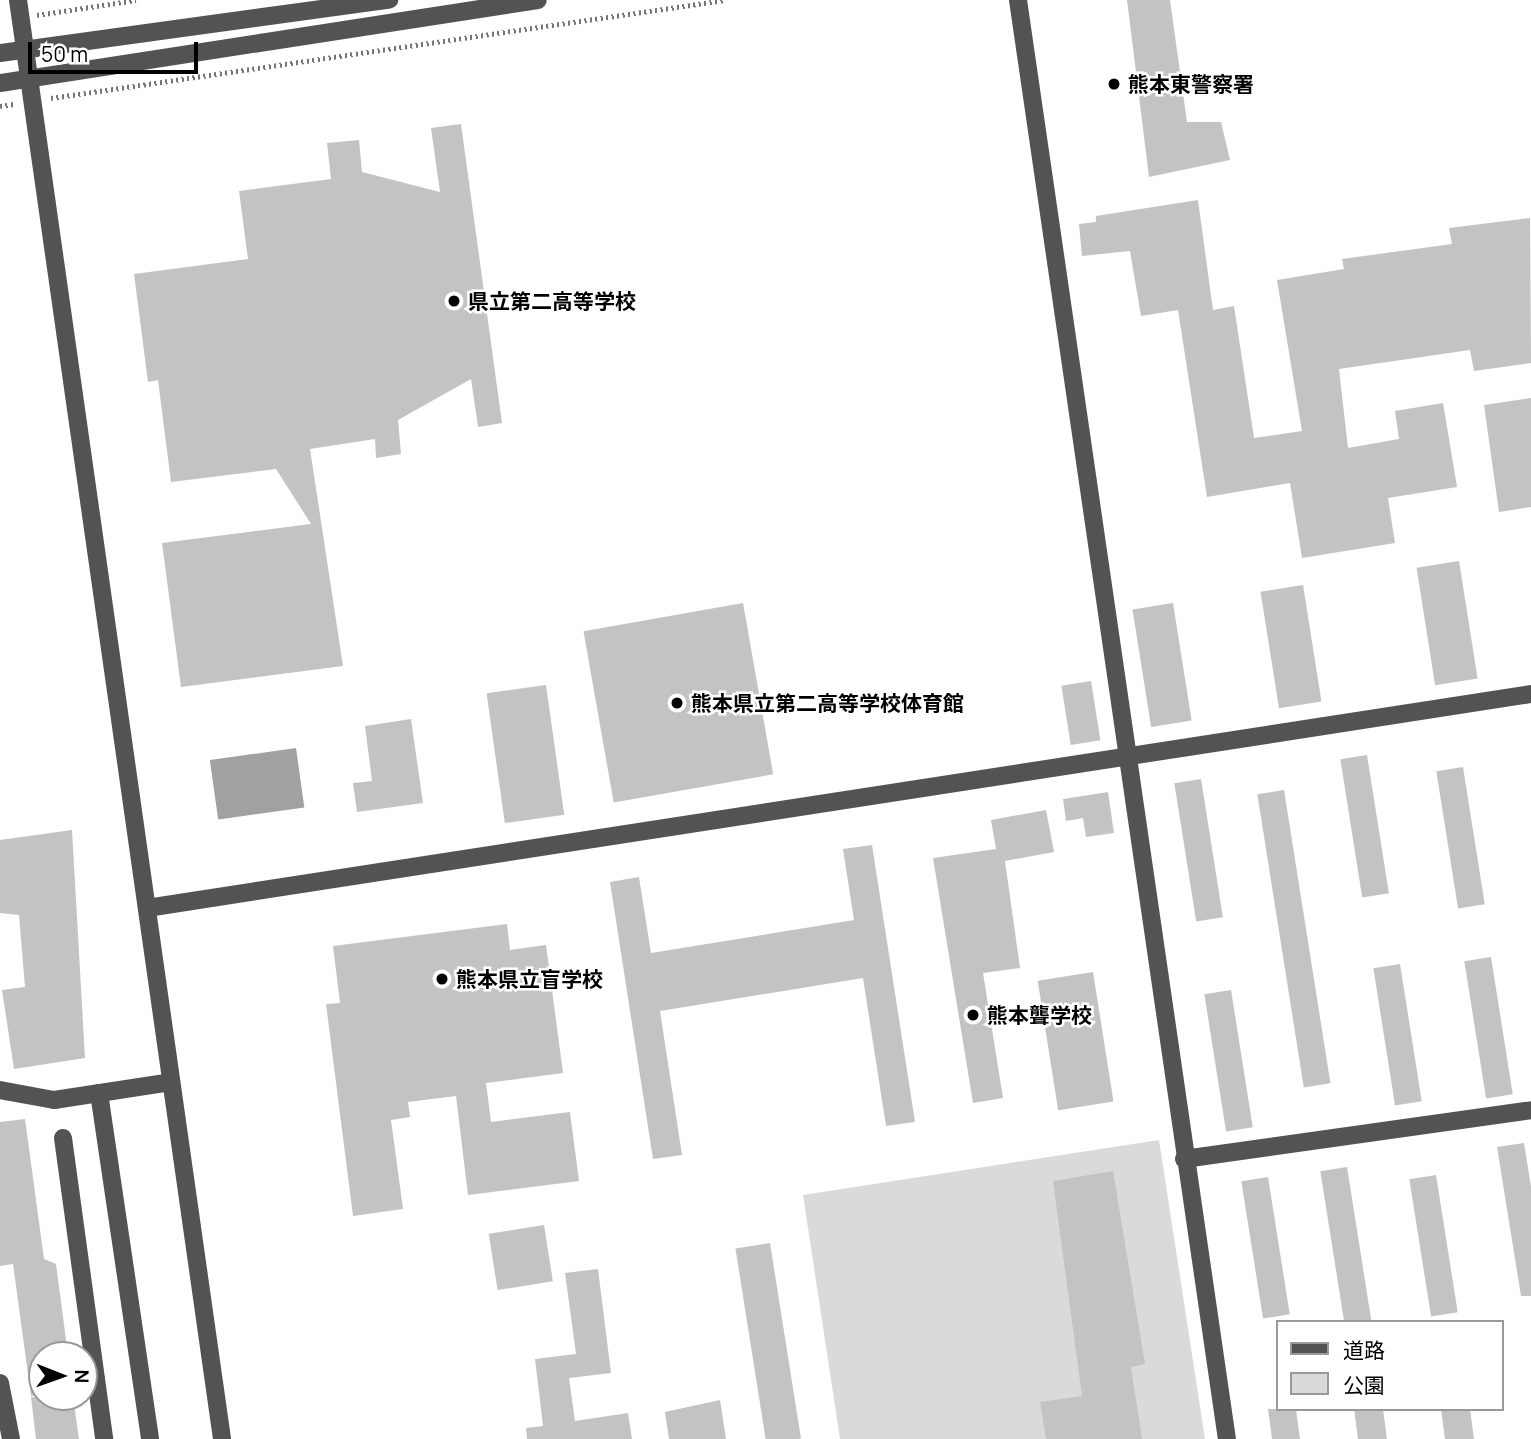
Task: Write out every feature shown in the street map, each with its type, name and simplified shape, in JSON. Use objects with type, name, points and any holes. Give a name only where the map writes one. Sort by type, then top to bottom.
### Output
[{"type":"street","points":[[0,53],[389,0]]},
{"type":"street","points":[[0,83],[538,0]]},
{"type":"street","points":[[1018,0],[1125,760],[1227,1439]]},
{"type":"street","points":[[19,8],[222,1439]]},
{"type":"street","points":[[147,908],[1125,760],[1531,694]]},
{"type":"street","points":[[0,1090],[54,1100],[171,1082]]},
{"type":"street","points":[[99,1093],[150,1439]]},
{"type":"street","points":[[1184,1159],[1531,1110]]},
{"type":"street","points":[[63,1138],[104,1439]]},
{"type":"street","points":[[0,1383],[11,1439]]},
{"type":"path","points":[[19,8],[136,0]]},
{"type":"path","points":[[41,100],[725,0]]},
{"type":"path","points":[[0,106],[27,102]]},
{"type":"green space","points":[[1159,1140],[1205,1439],[840,1439],[803,1195]]},
{"type":"shaded area","points":[[296,748],[304,807],[218,820],[210,760]]},
{"type":"building","points":[[1127,0],[1170,0],[1187,122],[1221,122],[1230,160],[1149,177]]},
{"type":"building","points":[[461,124],[502,423],[478,427],[471,379],[398,420],[401,454],[376,458],[375,439],[310,449],[343,666],[181,687],[162,543],[311,524],[276,469],[171,482],[158,380],[148,382],[134,274],[248,259],[239,191],[331,179],[327,143],[359,140],[362,172],[440,192],[431,128]]},
{"type":"building","points":[[1198,200],[1213,310],[1234,306],[1254,438],[1302,431],[1277,280],[1344,269],[1342,259],[1452,244],[1449,228],[1530,218],[1531,363],[1474,371],[1470,350],[1339,369],[1348,448],[1399,439],[1395,411],[1443,403],[1457,487],[1388,498],[1395,543],[1302,558],[1290,483],[1207,497],[1178,310],[1141,316],[1130,251],[1082,256],[1079,224],[1096,222],[1096,216]]},
{"type":"building","points":[[1531,398],[1531,507],[1499,512],[1484,405]]},
{"type":"building","points":[[1459,561],[1478,679],[1435,685],[1417,568]]},
{"type":"building","points":[[1303,585],[1321,702],[1279,708],[1261,592]]},
{"type":"building","name":"熊本県立第二高等学校体育館","points":[[743,603],[773,774],[614,802],[583,631]]},
{"type":"building","points":[[1173,603],[1192,721],[1151,727],[1133,609]]},
{"type":"building","points":[[1091,681],[1100,740],[1071,745],[1061,686]]},
{"type":"building","points":[[546,685],[564,815],[505,823],[487,693]]},
{"type":"building","points":[[411,719],[423,803],[357,812],[353,783],[372,781],[365,726]]},
{"type":"building","points":[[1367,755],[1389,893],[1362,898],[1340,759]]},
{"type":"building","points":[[1463,767],[1485,904],[1458,909],[1436,771]]},
{"type":"building","points":[[1201,779],[1223,917],[1196,922],[1174,783]]},
{"type":"building","points":[[1284,790],[1330,1083],[1304,1088],[1257,794]]},
{"type":"building","points":[[1108,792],[1114,833],[1086,837],[1083,818],[1066,821],[1063,799]]},
{"type":"building","points":[[1046,810],[1054,852],[1005,861],[1020,968],[983,973],[1003,1098],[973,1103],[933,858],[996,849],[991,820]]},
{"type":"building","points":[[72,830],[85,1058],[14,1069],[2,990],[25,987],[19,915],[0,913],[0,840]]},
{"type":"building","points":[[872,845],[915,1122],[886,1126],[863,978],[660,1011],[682,1155],[653,1159],[610,882],[639,877],[651,953],[854,920],[843,849]]},
{"type":"building","points":[[507,924],[510,950],[546,945],[563,1073],[486,1083],[491,1122],[570,1112],[579,1181],[468,1195],[456,1096],[408,1102],[410,1117],[391,1120],[403,1209],[353,1216],[326,1004],[340,1003],[333,946]]},
{"type":"building","points":[[1491,957],[1513,1094],[1486,1099],[1464,961]]},
{"type":"building","points":[[1400,964],[1422,1101],[1395,1106],[1373,968]]},
{"type":"building","points":[[1093,972],[1113,1101],[1058,1110],[1038,981]]},
{"type":"building","points":[[1231,990],[1253,1127],[1226,1132],[1204,994]]},
{"type":"building","points":[[25,1119],[44,1259],[56,1264],[66,1341],[28,1341],[28,1374],[13,1264],[0,1266],[0,1122]]},
{"type":"building","points":[[1524,1143],[1531,1187],[1531,1296],[1521,1296],[1497,1147]]},
{"type":"building","points":[[1347,1167],[1371,1320],[1344,1320],[1320,1171]]},
{"type":"building","points":[[1113,1171],[1145,1364],[1131,1367],[1142,1439],[1046,1439],[1040,1402],[1082,1396],[1053,1181]]},
{"type":"building","points":[[1436,1175],[1458,1312],[1431,1317],[1409,1179]]},
{"type":"building","points":[[1268,1177],[1290,1314],[1263,1319],[1241,1181]]},
{"type":"building","points":[[544,1225],[553,1281],[498,1290],[489,1234]]},
{"type":"building","points":[[770,1243],[801,1439],[766,1439],[735,1248]]},
{"type":"building","points":[[598,1269],[611,1373],[569,1378],[575,1421],[628,1413],[632,1439],[527,1439],[526,1428],[543,1426],[535,1359],[576,1354],[565,1273]]},
{"type":"building","points":[[720,1400],[726,1439],[669,1439],[665,1412]]},
{"type":"building","points":[[1268,1409],[1296,1411],[1300,1439],[1272,1439]]},
{"type":"building","points":[[33,1411],[75,1411],[79,1439],[36,1439]]},
{"type":"building","points":[[1354,1411],[1383,1411],[1387,1439],[1358,1439]]},
{"type":"building","points":[[1441,1411],[1470,1411],[1474,1439],[1445,1439]]},
{"type":"place","name":"熊本東警察署","points":[[1114,84]]},
{"type":"place","name":"県立第二高等学校","points":[[454,301]]},
{"type":"place","name":"熊本県立第二高等学校体育館","points":[[677,703]]},
{"type":"place","name":"熊本県立盲学校","points":[[442,979]]},
{"type":"place","name":"熊本聾学校","points":[[973,1015]]}]
